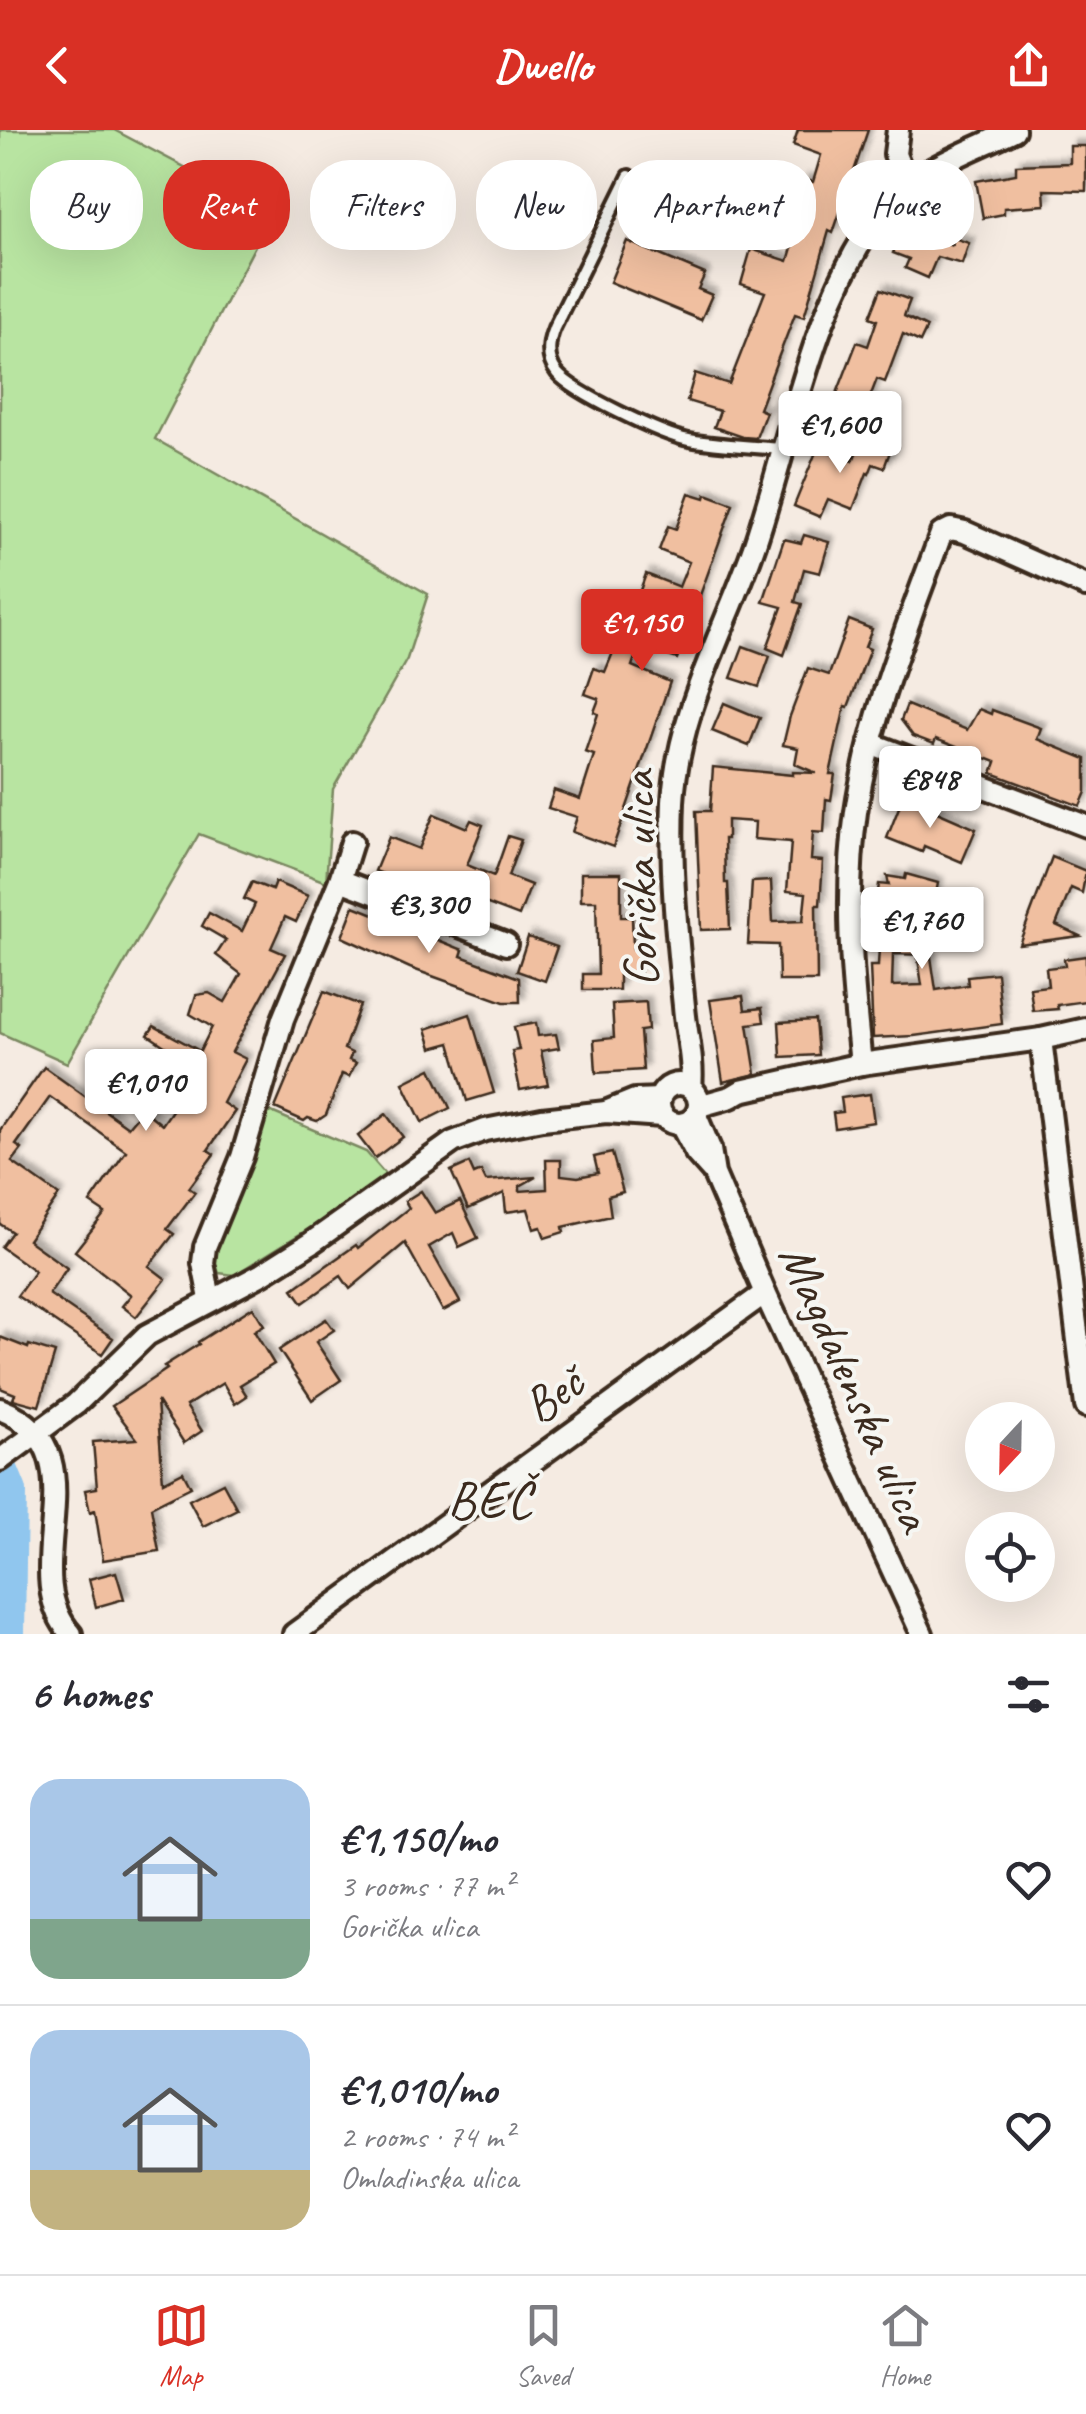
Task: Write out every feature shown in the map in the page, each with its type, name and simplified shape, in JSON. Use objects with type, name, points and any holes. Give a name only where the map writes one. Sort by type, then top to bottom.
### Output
[{"type":"street","points":[[898,130],[898,160]]},
{"type":"street","name":"Gorička ulica","points":[[956,160],[1014,130]]},
{"type":"street","name":"Gorička ulica","points":[[682,1103],[686,1022],[672,840],[679,748],[754,546],[812,357],[856,250]]},
{"type":"street","points":[[861,1064],[852,984],[849,897],[856,814],[870,743],[941,534],[951,529],[965,532],[1086,586]]},
{"type":"street","points":[[870,743],[1086,826]]},
{"type":"street","points":[[210,1299],[205,1247],[242,1157],[283,1019],[352,842]]},
{"type":"street","points":[[340,880],[506,944]]},
{"type":"street","points":[[0,1460],[76,1404],[146,1336],[262,1274],[454,1142],[513,1124],[606,1112],[621,1116],[728,1088],[740,1091],[861,1064],[1086,1029]]},
{"type":"street","points":[[1041,1039],[1086,1406]]},
{"type":"street","name":"Magdalenska ulica","points":[[682,1103],[696,1153],[714,1174],[920,1634]]},
{"type":"street","name":"Beč","points":[[294,1634],[765,1293]]},
{"type":"street","points":[[0,1409],[38,1432],[55,1474],[54,1601],[72,1634]]},
{"type":"lane","points":[[617,200],[549,342],[552,364],[558,374],[572,386],[687,440],[784,449]]},
{"type":"green space","points":[[0,130],[114,130],[171,160],[163,160],[163,250],[253,250],[155,439],[428,594],[407,659],[333,789],[326,882],[199,834],[67,1063],[0,1033]]},
{"type":"green space","points":[[269,1111],[366,1152],[386,1175],[234,1275],[219,1273],[213,1259]]},
{"type":"building","points":[[798,130],[868,130],[858,160],[836,160],[836,224],[833,233],[829,231],[804,317],[795,314],[759,409],[766,412],[756,438],[743,437],[714,427],[720,411],[687,401],[695,373],[729,384],[765,292],[741,284],[751,250],[788,261],[791,250],[816,250],[816,172],[821,155],[793,145]]},
{"type":"building","points":[[1070,146],[1086,146],[1086,191],[1044,190],[1045,205],[1004,208],[1004,214],[983,218],[976,181],[1016,174],[1016,165],[1070,163]]},
{"type":"building","points":[[623,250],[648,250],[705,274],[698,289],[712,295],[701,320],[610,282]]},
{"type":"building","points":[[967,250],[962,264],[937,257],[928,278],[905,268],[909,259],[893,253]]},
{"type":"building","points":[[881,289],[910,300],[904,316],[927,327],[920,342],[903,334],[885,382],[877,379],[857,431],[827,419],[857,342],[868,346],[877,320],[870,317]]},
{"type":"building","points":[[863,435],[892,446],[884,468],[873,464],[867,473],[853,509],[828,499],[820,517],[794,506],[818,447],[853,461]]},
{"type":"building","points":[[689,493],[705,498],[706,494],[733,504],[677,659],[639,646],[632,666],[670,682],[613,847],[572,832],[577,817],[548,808],[554,790],[580,799],[594,755],[585,752],[599,699],[585,694],[594,668],[605,672],[646,574],[679,587],[689,562],[659,550],[668,526],[676,529]]},
{"type":"building","points":[[804,535],[829,542],[820,573],[804,569],[795,602],[802,604],[784,655],[767,648],[782,607],[763,602],[784,539],[801,543]]},
{"type":"building","points":[[849,620],[872,629],[865,647],[870,649],[848,707],[845,706],[830,774],[835,774],[831,800],[826,799],[824,833],[813,832],[811,860],[823,861],[820,905],[816,905],[817,981],[779,981],[778,945],[748,944],[752,882],[771,881],[773,922],[803,921],[806,893],[787,891],[791,842],[754,839],[755,822],[727,820],[725,883],[730,929],[701,930],[696,811],[710,811],[713,767],[793,775],[816,773],[795,764],[798,748],[783,745],[808,668],[829,675]]},
{"type":"building","points":[[743,646],[770,656],[759,687],[731,678]]},
{"type":"building","points":[[724,703],[760,718],[749,746],[712,731]]},
{"type":"building","points":[[907,705],[967,730],[979,709],[1041,728],[1037,739],[1086,759],[1086,792],[1080,806],[992,773],[996,762],[936,739],[934,744],[913,736],[901,720]]},
{"type":"building","points":[[903,797],[976,829],[962,862],[924,846],[922,852],[887,838]]},
{"type":"building","points":[[434,814],[467,828],[471,820],[483,825],[467,865],[494,876],[508,836],[521,840],[508,876],[531,885],[519,916],[480,901],[477,908],[403,877],[401,881],[375,871],[389,837],[419,849]]},
{"type":"building","points":[[1052,857],[1086,871],[1082,893],[1071,888],[1056,925],[1080,936],[1019,944]]},
{"type":"building","points":[[581,873],[621,873],[621,917],[632,917],[633,948],[640,947],[640,972],[619,974],[619,990],[583,990],[583,974],[598,974],[596,901],[581,901]]},
{"type":"building","points":[[906,874],[938,883],[932,916],[928,915],[926,955],[893,954],[892,986],[922,985],[918,959],[931,957],[936,990],[968,985],[967,976],[997,973],[1002,1024],[873,1038],[870,966],[878,966],[879,884],[889,885],[887,876],[905,879]]},
{"type":"building","points":[[252,882],[272,890],[275,882],[308,896],[296,922],[285,917],[271,948],[285,954],[232,1052],[246,1059],[223,1103],[235,1111],[208,1150],[214,1154],[189,1188],[195,1192],[167,1229],[174,1234],[149,1266],[166,1279],[136,1317],[122,1306],[131,1295],[75,1251],[105,1213],[90,1203],[126,1151],[50,1097],[16,1145],[22,1149],[12,1162],[59,1195],[28,1240],[67,1268],[49,1294],[113,1338],[102,1354],[17,1296],[35,1271],[1,1247],[12,1232],[0,1224],[0,1130],[44,1067],[128,1127],[143,1109],[162,1125],[195,1077],[166,1063],[172,1051],[148,1035],[154,1026],[200,1051],[212,1027],[190,1014],[196,995],[209,993],[225,1002],[241,974],[216,955],[226,940],[202,926],[209,913],[242,931],[255,904],[244,899]]},
{"type":"building","points":[[354,906],[463,950],[461,956],[519,978],[520,1002],[504,1002],[410,968],[342,937]]},
{"type":"building","points":[[528,937],[557,947],[545,981],[517,971]]},
{"type":"building","points":[[1086,956],[1086,1001],[1033,1011],[1030,988],[1048,986],[1046,968],[1065,966],[1064,959]]},
{"type":"building","points":[[324,991],[360,1005],[344,1049],[352,1053],[349,1060],[356,1063],[349,1077],[342,1074],[326,1115],[317,1121],[304,1121],[275,1108]]},
{"type":"building","points":[[743,996],[745,1010],[762,1008],[764,1022],[748,1024],[756,1074],[723,1082],[710,1000]]},
{"type":"building","points":[[646,1002],[648,1030],[640,1031],[643,1070],[596,1073],[594,1040],[614,1038],[612,1004]]},
{"type":"building","points":[[470,1014],[494,1093],[467,1101],[450,1043],[432,1048],[426,1029]]},
{"type":"building","points":[[815,1020],[818,1055],[781,1057],[779,1022]]},
{"type":"building","points":[[536,1023],[538,1036],[556,1034],[559,1048],[541,1051],[548,1085],[520,1090],[512,1051],[519,1050],[514,1027]]},
{"type":"building","points":[[431,1069],[450,1108],[422,1122],[403,1083]]},
{"type":"building","points":[[870,1094],[874,1122],[835,1128],[833,1113],[843,1112],[841,1098]]},
{"type":"building","points":[[386,1114],[403,1137],[375,1158],[358,1136]]},
{"type":"building","points":[[612,1153],[623,1192],[608,1196],[611,1216],[563,1227],[564,1232],[545,1238],[541,1227],[534,1229],[528,1209],[506,1212],[504,1193],[468,1209],[451,1171],[469,1163],[474,1174],[481,1171],[486,1181],[536,1177],[520,1186],[520,1191],[547,1189],[546,1160],[561,1160],[561,1175],[578,1177],[598,1173],[594,1157]]},
{"type":"building","points":[[421,1191],[435,1213],[460,1201],[478,1238],[459,1247],[453,1233],[429,1247],[460,1302],[443,1311],[405,1243],[350,1289],[341,1276],[303,1303],[293,1289],[356,1245],[358,1248],[409,1208],[405,1201]]},
{"type":"building","points":[[253,1307],[264,1325],[254,1331],[274,1364],[240,1385],[247,1396],[235,1404],[223,1383],[186,1406],[202,1431],[184,1443],[157,1401],[163,1482],[183,1472],[191,1487],[151,1507],[159,1551],[103,1560],[95,1510],[90,1512],[85,1490],[97,1488],[93,1442],[137,1439],[112,1406]]},
{"type":"building","points":[[326,1319],[334,1330],[316,1342],[341,1380],[312,1400],[279,1350]]},
{"type":"building","points":[[0,1337],[55,1353],[39,1406],[13,1399],[15,1394],[0,1388]]},
{"type":"building","points":[[223,1483],[237,1509],[203,1526],[189,1500]]},
{"type":"building","points":[[116,1572],[124,1599],[96,1607],[89,1579]]},
{"type":"waterway","points":[[0,1464],[11,1491],[9,1634]]},
{"type":"district","name":"BEČ","points":[[491,1500]]}]
